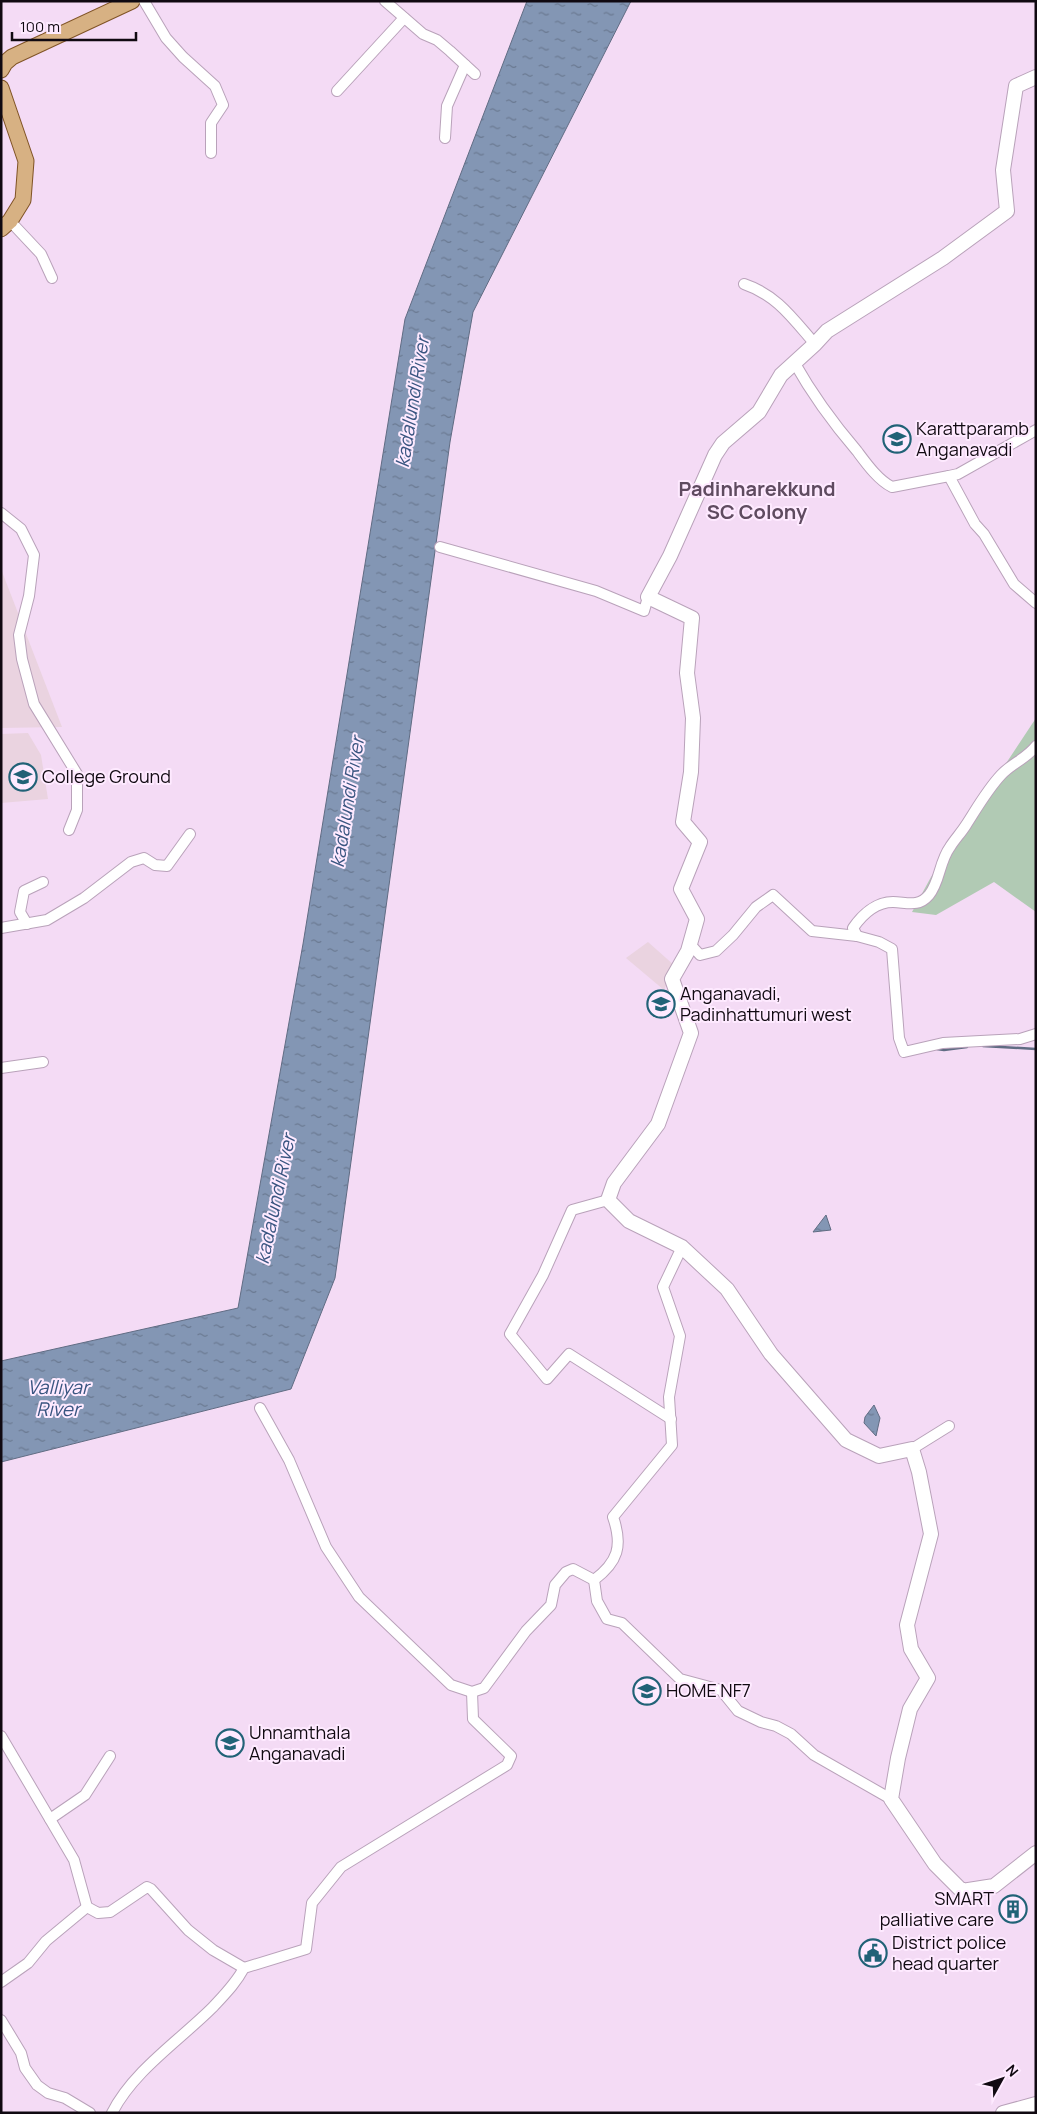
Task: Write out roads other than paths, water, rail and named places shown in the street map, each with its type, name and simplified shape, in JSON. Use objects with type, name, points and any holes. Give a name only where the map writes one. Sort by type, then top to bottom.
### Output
[{"type":"main road","points":[[1,70],[12,57],[132,1]]},
{"type":"main road","points":[[1036,77],[1016,86],[1002,170],[1007,211],[943,258],[827,331],[816,344],[781,375],[759,412],[723,443],[715,455],[670,556],[648,597],[692,618],[687,673],[694,718],[691,772],[683,822],[700,842],[681,889],[697,919],[690,944],[672,979],[690,1033],[671,1082],[658,1124],[614,1183],[608,1200],[629,1221],[682,1247],[727,1289],[771,1354],[846,1440],[879,1456],[912,1449],[920,1472],[931,1534],[907,1626],[911,1649],[928,1678],[910,1710],[898,1758],[891,1799],[935,1864],[962,1891],[994,1886],[1036,1853]]},
{"type":"main road","points":[[1,88],[26,161],[24,200],[6,225]]},
{"type":"main road","points":[[1003,2113],[1036,2104]]},
{"type":"street","points":[[144,1],[166,38],[183,57],[215,86],[223,106],[211,123],[211,153]]},
{"type":"street","points":[[385,1],[423,34],[437,40],[475,74]]},
{"type":"street","points":[[337,91],[404,18]]},
{"type":"street","points":[[445,138],[447,106],[465,65]]},
{"type":"street","points":[[6,225],[41,254],[52,278]]},
{"type":"street","points":[[744,284],[760,289],[771,296],[816,344]]},
{"type":"street","points":[[794,362],[835,425],[867,464],[892,487],[958,474],[1036,430]]},
{"type":"street","points":[[949,476],[975,524],[984,534],[1014,584],[1036,603]]},
{"type":"street","points":[[1,513],[21,529],[34,555],[29,596],[19,635],[22,659],[34,704],[77,774],[77,810],[69,830]]},
{"type":"street","points":[[440,547],[596,591],[644,611],[648,597]]},
{"type":"street","points":[[857,936],[853,928],[864,913],[878,905],[893,902],[908,905],[928,897],[938,878],[946,851],[965,827],[988,792],[1001,775],[1029,755],[1036,746]]},
{"type":"street","points":[[1,928],[48,920],[68,909],[131,862],[144,858],[155,864],[167,866],[190,834]]},
{"type":"street","points":[[26,924],[20,912],[24,891],[44,882]]},
{"type":"street","points":[[690,944],[700,955],[716,951],[756,907],[773,895],[812,930],[857,936],[879,942],[892,949],[899,1038],[904,1052],[943,1043],[1020,1039],[1036,1034]]},
{"type":"street","points":[[1,1068],[43,1062]]},
{"type":"street","points":[[608,1200],[572,1210],[543,1275],[510,1334],[547,1379],[569,1354],[671,1419]]},
{"type":"street","points":[[594,1580],[607,1571],[618,1553],[619,1533],[613,1517],[672,1445],[669,1396],[680,1336],[663,1287],[682,1247]]},
{"type":"street","points":[[260,1408],[288,1460],[326,1547],[359,1596],[451,1685],[472,1692],[484,1688],[526,1631],[551,1605],[555,1585],[566,1572],[573,1569],[594,1580]]},
{"type":"street","points":[[912,1449],[949,1426]]},
{"type":"street","points":[[594,1580],[598,1601],[607,1620],[622,1623],[680,1680],[721,1690],[738,1710],[791,1734],[814,1755],[891,1799]]},
{"type":"street","points":[[112,2113],[120,2096],[231,1989],[244,1968],[306,1949],[312,1903],[341,1868],[507,1765],[511,1756],[474,1719],[472,1692]]},
{"type":"street","points":[[1,1736],[74,1860],[87,1907],[98,1913],[110,1912],[147,1886],[188,1930],[213,1950],[244,1968]]},
{"type":"street","points":[[50,1819],[85,1795],[110,1756]]},
{"type":"street","points":[[1,1982],[28,1963],[46,1942],[87,1907]]},
{"type":"street","points":[[1,2020],[21,2052],[25,2068],[37,2085],[48,2093],[65,2098],[90,2113]]},
{"type":"water","name":"Valliyar River","points":[[527,1],[631,1],[473,312],[450,442],[335,1278],[291,1389],[1,1462],[1,1361],[238,1308],[303,944],[405,319]]},
{"type":"water","points":[[826,1215],[831,1230],[813,1232]]},
{"type":"water","points":[[874,1405],[880,1418],[876,1436],[864,1423],[865,1417]]},
{"type":"waterway","points":[[983,1046],[1036,1049]]},
{"type":"waterway","points":[[937,1049],[967,1047]]},
{"type":"place","name":"Karattparamb Anganavadi","points":[[897,439]]},
{"type":"place","name":"College Ground","points":[[23,777]]},
{"type":"place","name":"Anganavadi, Padinhattumuri west","points":[[661,1004]]},
{"type":"place","name":"HOME NF7","points":[[647,1691]]},
{"type":"place","name":"Unnamthala Anganavadi","points":[[230,1743]]},
{"type":"place","name":"SMART palliative care","points":[[1013,1909]]},
{"type":"place","name":"District police head quarter","points":[[873,1953]]},
{"type":"district","name":"Padinharekkund SC Colony","points":[[757,500]]},
{"type":"water label","name":"kadalundi River","points":[[412,402]]},
{"type":"water label","name":"kadalundi River","points":[[347,802]]},
{"type":"water label","name":"kadalundi River","points":[[275,1199]]}]
